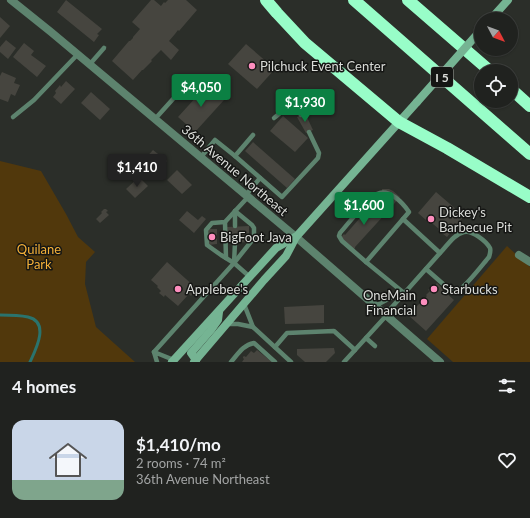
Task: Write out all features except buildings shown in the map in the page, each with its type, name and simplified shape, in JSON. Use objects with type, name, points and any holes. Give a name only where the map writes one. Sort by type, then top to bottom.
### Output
[{"type":"highway","points":[[266,0],[305,43],[399,122],[460,156],[530,198]]},
{"type":"highway","name":"I 5","points":[[354,0],[530,154]]},
{"type":"highway","points":[[408,0],[482,64]]},
{"type":"highway","points":[[518,95],[530,106]]},
{"type":"main road","points":[[497,12],[508,0]]},
{"type":"main road","points":[[220,311],[218,320],[212,330],[191,353],[196,361],[286,256],[296,237],[474,38]]},
{"type":"main road","points":[[173,361],[276,248],[296,237]]},
{"type":"street","name":"36th Avenue Northeast","points":[[12,0],[296,237],[440,362]]},
{"type":"street","points":[[519,255],[530,262]]},
{"type":"lane","points":[[90,64],[104,48]]},
{"type":"lane","points":[[12,117],[34,100],[78,54]]},
{"type":"lane","points":[[155,119],[173,99]]},
{"type":"lane","points":[[274,118],[287,107],[293,105],[301,116]]},
{"type":"lane","points":[[201,157],[215,140],[282,197],[318,158],[319,154],[309,132]]},
{"type":"lane","points":[[235,156],[253,134]]},
{"type":"lane","points":[[250,277],[234,262],[207,244],[206,230],[212,223],[225,222],[260,178]]},
{"type":"lane","points":[[366,262],[409,212],[394,197],[386,193],[377,194],[368,202],[339,236],[342,241],[366,262],[404,293]]},
{"type":"lane","points":[[154,352],[254,238],[255,232],[252,225],[235,211]]},
{"type":"lane","points":[[235,211],[235,226]]},
{"type":"lane","points":[[246,220],[246,226]]},
{"type":"lane","points":[[403,220],[440,253]]},
{"type":"lane","points":[[225,222],[226,258]]},
{"type":"lane","points":[[344,362],[404,293],[455,237],[465,231],[470,231],[490,248],[489,257],[466,284],[460,288],[450,290],[426,269]]},
{"type":"lane","points":[[246,242],[246,248]]},
{"type":"lane","points":[[234,262],[235,243]]},
{"type":"lane","points":[[376,306],[392,297],[404,293]]},
{"type":"lane","points":[[244,304],[253,327],[291,362]]},
{"type":"lane","points":[[227,324],[238,324],[253,327]]},
{"type":"lane","points":[[275,347],[287,333],[334,331],[355,350]]},
{"type":"lane","points":[[366,338],[376,346]]},
{"type":"lane","points":[[231,362],[246,345],[254,343],[275,362]]},
{"type":"lane","points":[[154,352],[173,361]]},
{"type":"lane","points":[[154,352],[157,362]]},
{"type":"green space","name":"Quilane Park","points":[[0,161],[41,171],[78,237],[95,252],[86,262],[85,284],[96,327],[135,362],[0,362]]},
{"type":"green space","points":[[507,246],[530,267],[530,362],[453,362],[427,339]]},
{"type":"waterway","points":[[0,315],[18,315],[28,317],[35,320],[38,324],[40,336],[30,362]]},
{"type":"place","name":"Pilchuck Event Center","points":[[252,66]]},
{"type":"place","name":"Dickey's Barbecue Pit","points":[[431,219]]},
{"type":"place","name":"BigFoot Java","points":[[212,237]]},
{"type":"place","name":"Applebee's","points":[[178,289]]},
{"type":"place","name":"Starbucks","points":[[434,289]]},
{"type":"place","name":"OneMain Financial","points":[[424,302]]}]
